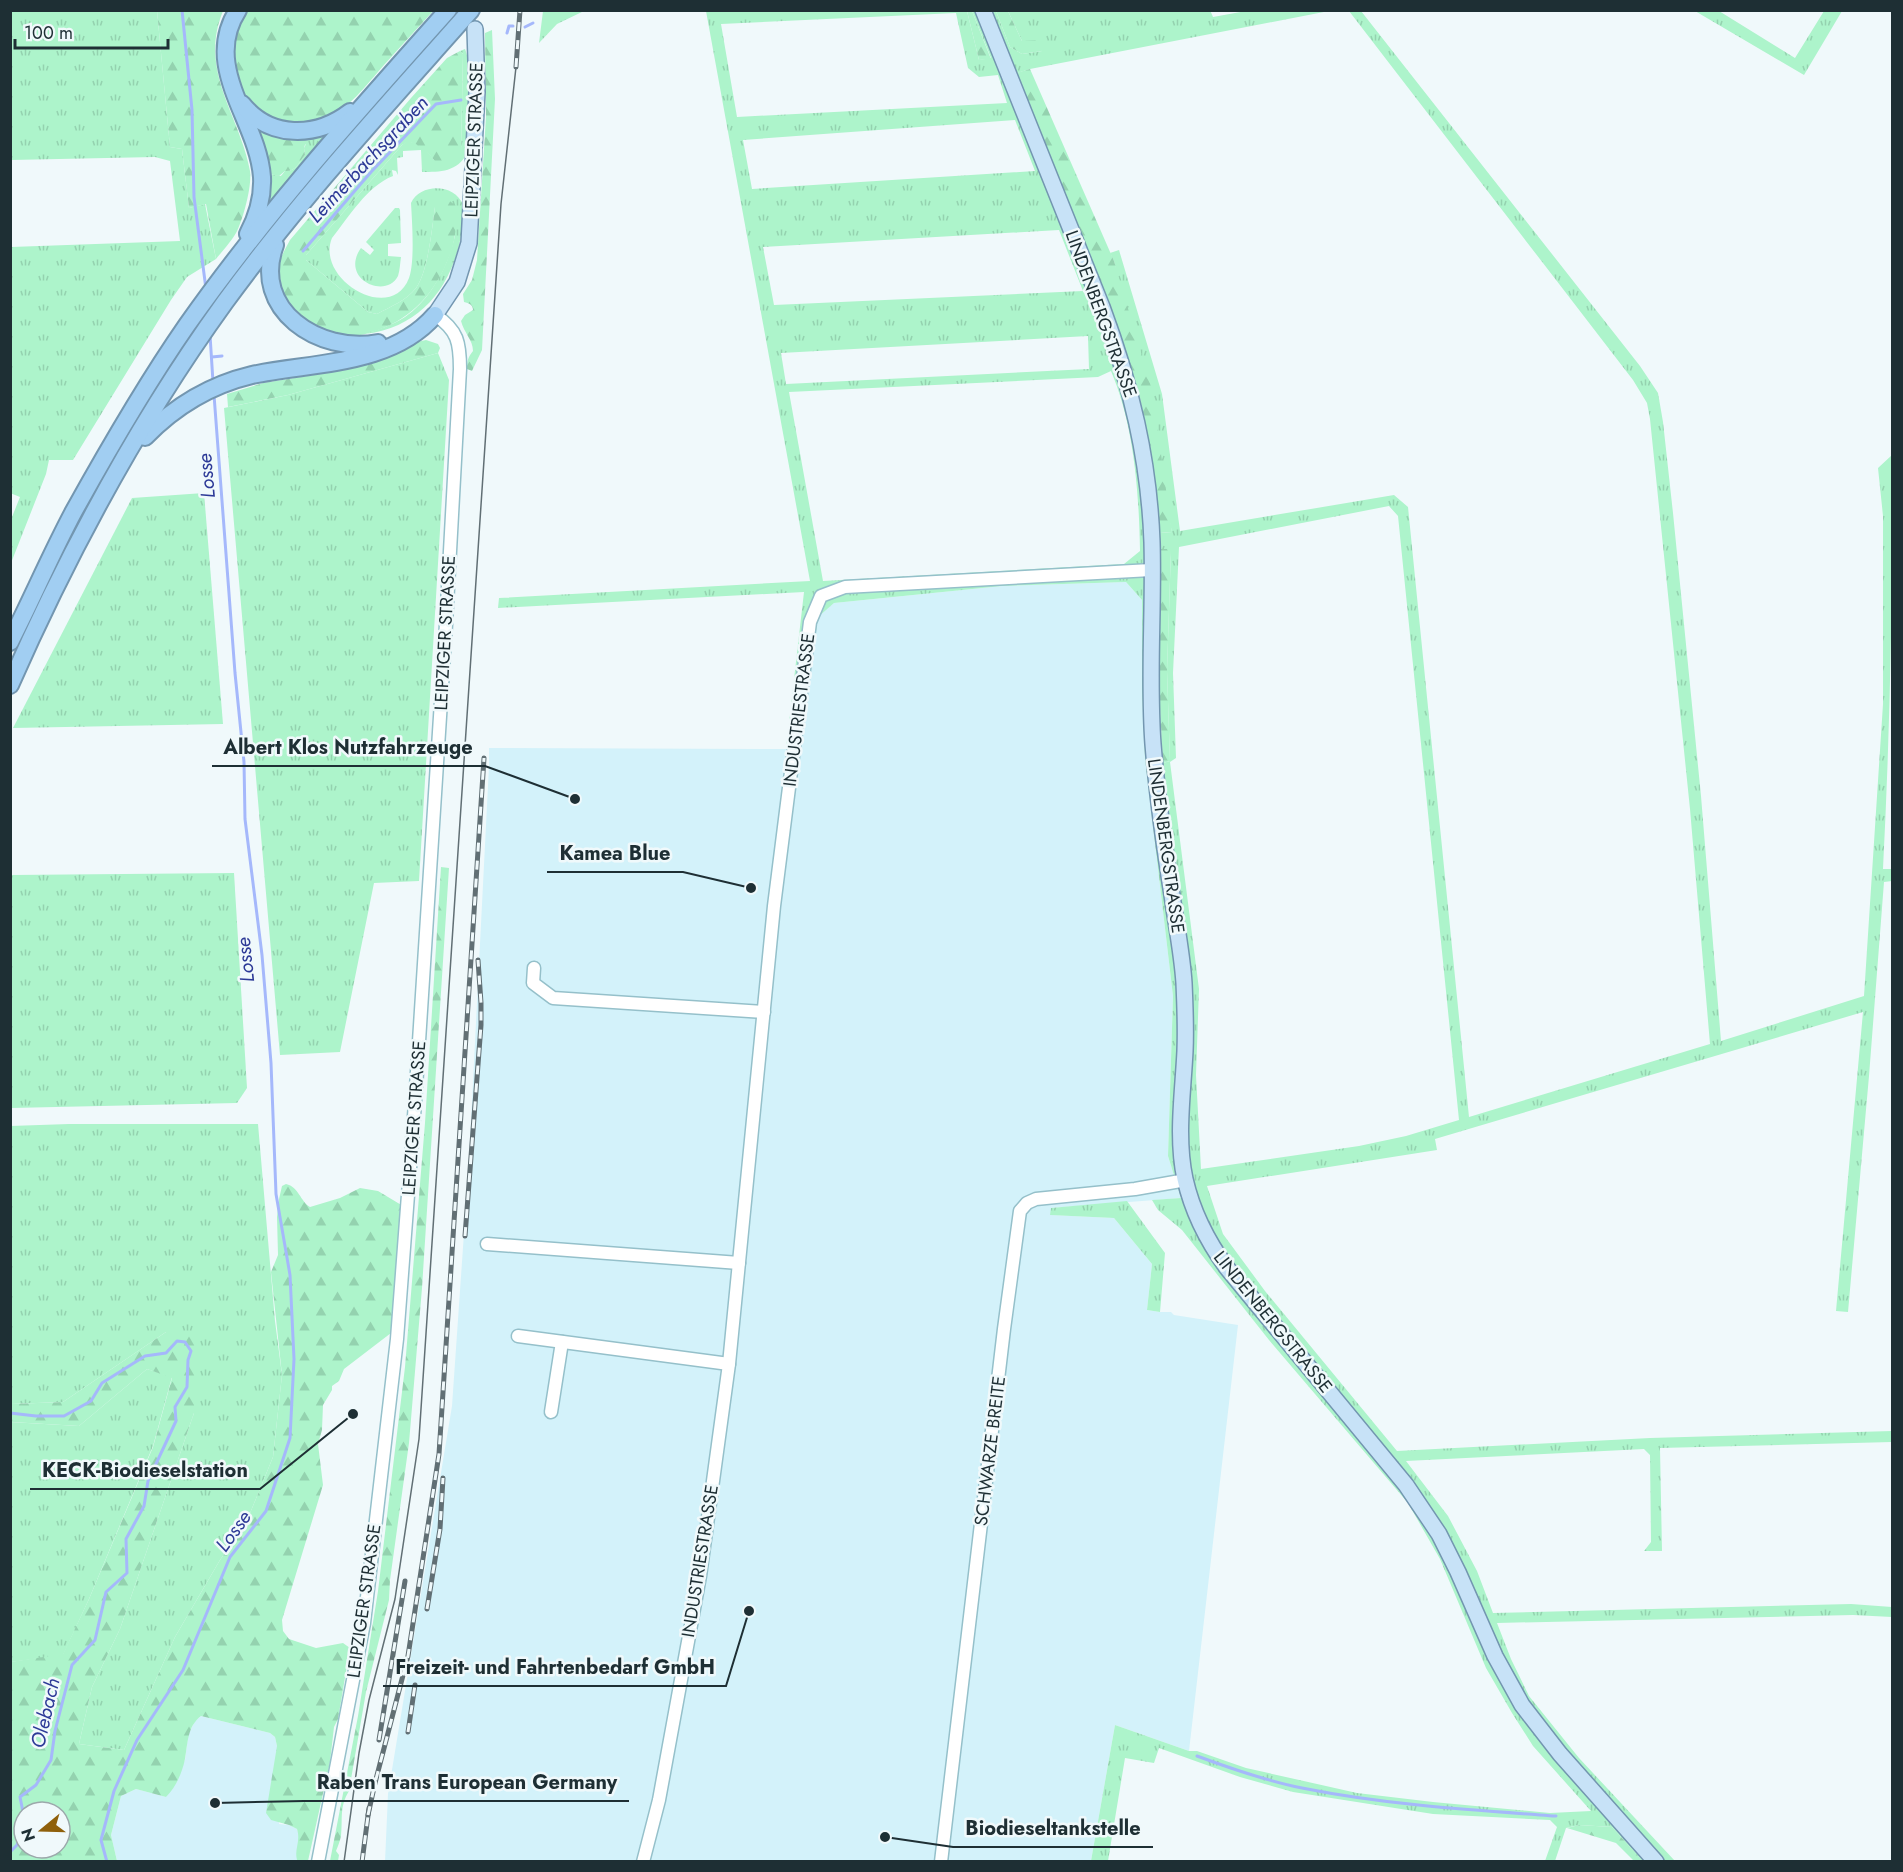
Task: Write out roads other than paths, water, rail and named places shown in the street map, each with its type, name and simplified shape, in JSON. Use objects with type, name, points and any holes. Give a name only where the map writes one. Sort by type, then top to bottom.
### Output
[{"type":"highway","points":[[225,273],[255,221],[261,199],[262,184],[256,150],[227,72],[225,47],[231,24],[238,10]]},
{"type":"highway","points":[[10,685],[75,548],[122,462],[189,355],[226,301],[280,232],[471,10]]},
{"type":"highway","points":[[10,642],[78,506],[125,423],[186,326],[294,186],[444,15]]},
{"type":"highway","points":[[234,91],[245,108],[257,118],[273,127],[296,131],[316,130],[329,125],[372,95]]},
{"type":"highway","points":[[280,232],[270,260],[271,282],[284,310],[297,325],[310,334],[343,344],[372,344],[396,337],[435,315]]},
{"type":"highway","points":[[122,462],[164,419],[194,397],[237,379],[380,351],[411,336],[435,315]]},
{"type":"main road","name":"LINDENBERGSTRASSE","points":[[983,10],[1119,354],[1133,400],[1145,463],[1152,543],[1150,689],[1153,742],[1159,805],[1184,981],[1185,1048],[1182,1125],[1186,1180],[1202,1224],[1220,1258],[1423,1508],[1450,1556],[1503,1673],[1532,1720],[1656,1862]]},
{"type":"main road","name":"LEIPZIGER STRASSE","points":[[435,315],[457,282],[469,243],[477,92],[476,29]]},
{"type":"street","name":"LEIPZIGER STRASSE","points":[[318,1862],[364,1623],[397,1340],[415,1103],[460,369],[459,344],[453,330],[435,315]]},
{"type":"street","name":"INDUSTRIESTRASSE","points":[[643,1862],[659,1800],[700,1576],[729,1365],[774,906],[810,621],[821,596],[846,587],[1151,570]]},
{"type":"street","points":[[534,968],[533,983],[553,998],[764,1012]]},
{"type":"street","name":"SCHWARZE BREITE","points":[[941,1862],[1009,1286],[1020,1211],[1027,1203],[1036,1199],[1135,1189],[1186,1180]]},
{"type":"street","points":[[487,1244],[739,1263]]},
{"type":"street","points":[[518,1336],[729,1365]]},
{"type":"street","points":[[551,1412],[562,1342]]},
{"type":"waterway","name":"Losse","points":[[182,10],[192,110],[194,197],[206,289]]},
{"type":"waterway","name":"Leimerbachsgraben","points":[[525,27],[533,23]]},
{"type":"waterway","name":"Leimerbachsgraben","points":[[507,33],[509,26],[513,26]]},
{"type":"waterway","name":"Leimerbachsgraben","points":[[303,251],[371,172],[436,104],[461,100]]},
{"type":"waterway","name":"Losse","points":[[210,335],[213,382]]},
{"type":"waterway","name":"Leimerbachsgraben","points":[[212,357],[222,356]]},
{"type":"waterway","name":"Losse","points":[[107,1862],[101,1840],[114,1791],[137,1740],[183,1670],[230,1557],[266,1511],[290,1438],[294,1359],[290,1275],[276,1194],[271,1063],[262,955],[245,819],[244,762],[214,395]]},
{"type":"waterway","name":"Olebach","points":[[10,1413],[64,1416],[91,1401],[102,1383],[145,1356],[166,1353],[177,1341],[185,1342],[191,1351],[188,1360],[187,1387],[175,1407],[176,1421],[148,1481],[144,1506],[126,1539],[127,1573],[106,1592],[95,1640],[72,1665],[55,1731],[51,1760],[36,1785],[20,1797],[21,1800]]},
{"type":"waterway","points":[[1197,1756],[1275,1782],[1334,1794],[1429,1806],[1556,1816]]},
{"type":"tram line","points":[[344,1862],[369,1700],[395,1599],[419,1439],[501,204],[516,67]]},
{"type":"railway","points":[[516,67],[520,10]]},
{"type":"railway","points":[[368,1815],[408,1656],[439,1454],[484,758]]},
{"type":"railway","points":[[465,1236],[481,1025],[478,960]]},
{"type":"railway","points":[[427,1609],[440,1529],[443,1478]]},
{"type":"railway","points":[[379,1740],[405,1581]]},
{"type":"railway","points":[[408,1732],[415,1685]]},
{"type":"railway","points":[[362,1862],[369,1808]]},
{"type":"place","name":"Albert Klos Nutzfahrzeuge","points":[[575,799]]},
{"type":"place","name":"Kamea Blue","points":[[751,888]]},
{"type":"place","name":"KECK-Biodieselstation","points":[[353,1414]]},
{"type":"place","name":"Freizeit- und Fahrtenbedarf GmbH","points":[[749,1611]]},
{"type":"place","name":"Raben Trans European Germany","points":[[215,1803]]},
{"type":"place","name":"Biodieseltankstelle","points":[[885,1837]]}]
